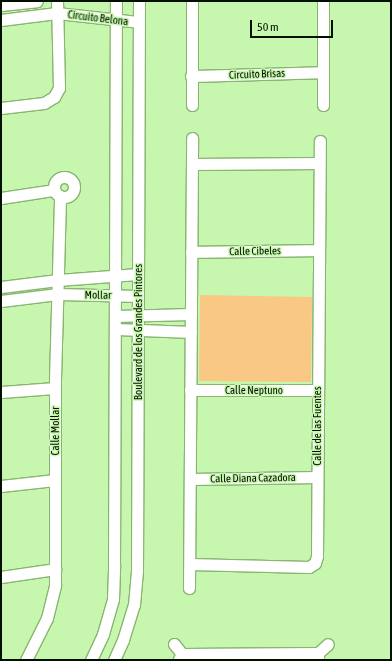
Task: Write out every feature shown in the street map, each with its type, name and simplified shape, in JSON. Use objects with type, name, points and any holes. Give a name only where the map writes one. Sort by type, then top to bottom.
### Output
[{"type":"street","points":[[1,5],[37,1]]},
{"type":"street","name":"Circuito Belona","points":[[1,108],[44,103],[54,97],[59,88],[57,1]]},
{"type":"street","name":"Boulevard de los Grandes Pintores","points":[[91,660],[103,634],[113,599],[116,329],[116,1]]},
{"type":"street","name":"Boulevard de los Grandes Pintores","points":[[114,660],[134,605],[137,571],[139,1]]},
{"type":"street","points":[[192,1],[192,105]]},
{"type":"street","points":[[323,1],[323,105]]},
{"type":"street","name":"Circuito Belona","points":[[1,20],[57,13],[138,22]]},
{"type":"street","name":"Circuito Brisas","points":[[191,76],[323,72]]},
{"type":"street","points":[[189,588],[192,138]]},
{"type":"street","name":"Calle de las Fuentes","points":[[190,564],[308,567],[315,563],[317,556],[318,250],[320,141]]},
{"type":"street","points":[[192,164],[319,163]]},
{"type":"street","name":"Calle Mollar","points":[[1,198],[57,193],[58,294],[55,388],[55,570],[52,603],[26,660]]},
{"type":"street","name":"Calle Cibeles","points":[[191,252],[318,250]]},
{"type":"street","name":"Mollar","points":[[1,288],[58,280],[138,274]]},
{"type":"street","name":"Mollar","points":[[1,301],[58,294],[138,296]]},
{"type":"street","points":[[116,316],[191,314]]},
{"type":"street","points":[[116,329],[191,332]]},
{"type":"street","points":[[1,392],[55,388]]},
{"type":"street","name":"Calle Neptuno","points":[[190,390],[317,390]]},
{"type":"street","name":"Calle Diana Cazadora","points":[[190,479],[317,477]]},
{"type":"street","points":[[1,486],[55,480]]},
{"type":"street","points":[[1,577],[55,570]]},
{"type":"street","points":[[174,644],[180,657],[318,656],[328,644]]},
{"type":"shaded area","points":[[200,295],[312,297],[311,382],[199,381]]}]
